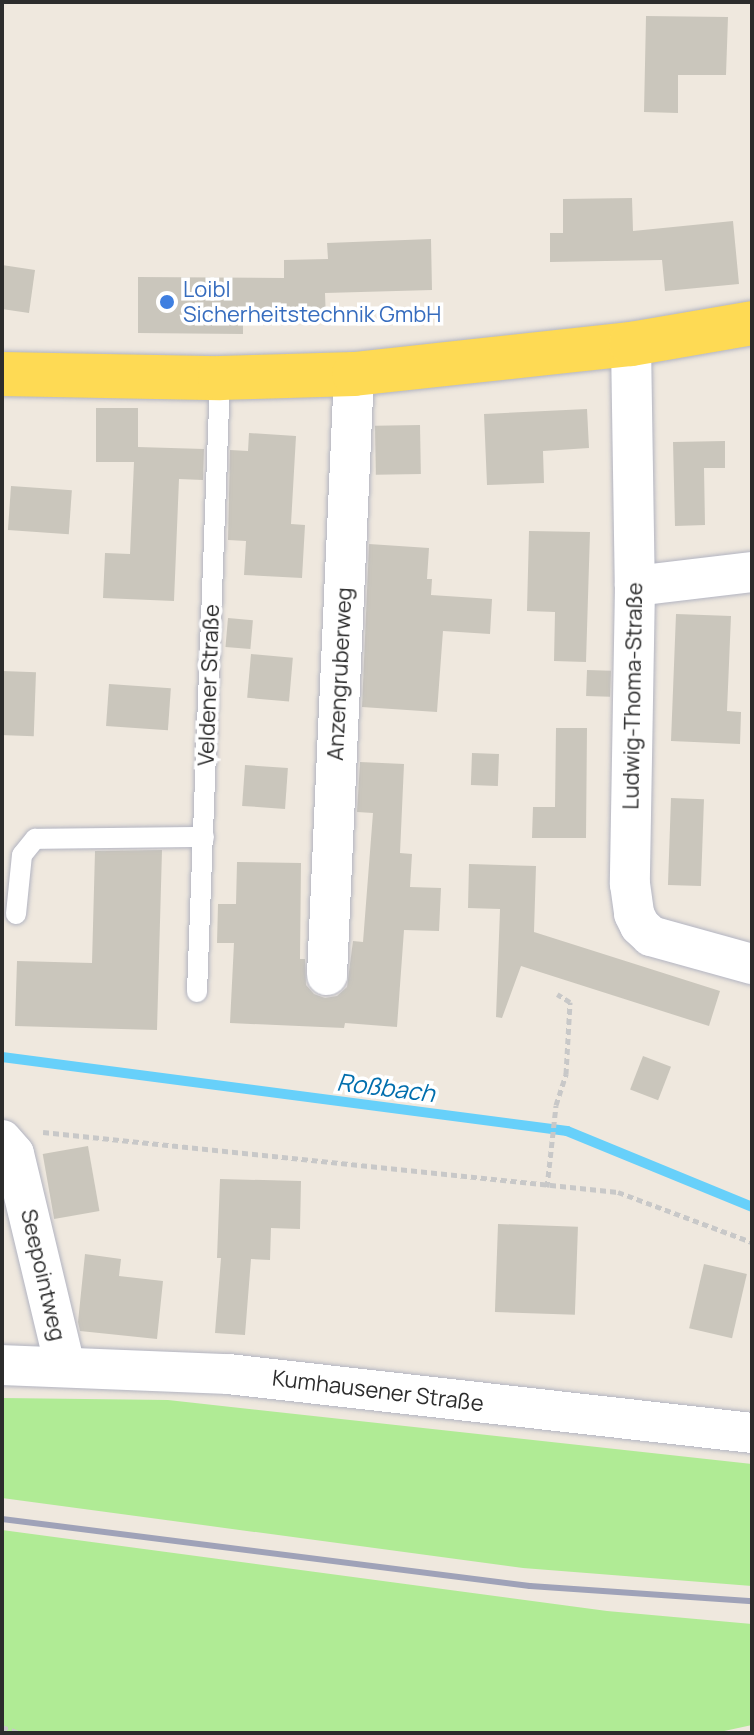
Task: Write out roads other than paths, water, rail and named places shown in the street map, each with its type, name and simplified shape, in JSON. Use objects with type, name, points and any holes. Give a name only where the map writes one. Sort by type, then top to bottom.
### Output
[{"type":"main road","points":[[2,374],[220,378],[354,374],[631,344],[752,323]]},
{"type":"street","name":"Ludwig-Thoma-Straße","points":[[631,344],[635,586],[630,884],[634,914],[640,926],[651,936],[752,964]]},
{"type":"street","name":"Anzengruberweg","points":[[327,975],[354,374]]},
{"type":"street","points":[[635,586],[752,572]]},
{"type":"street","name":"Seepointweg","points":[[18,1135],[14,1154],[65,1367]]},
{"type":"street","name":"Kumhausener Straße","points":[[2,1365],[228,1374],[752,1433]]},
{"type":"lane","name":"Veldener Straße","points":[[197,992],[220,378]]},
{"type":"lane","points":[[16,914],[22,855],[35,839],[204,837]]},
{"type":"waterway","name":"Roßbach","points":[[2,1057],[567,1131],[752,1207]]},
{"type":"railway","points":[[2,1519],[530,1586],[752,1601]]},
{"type":"place","name":"Loibl Sicherheitstechnik GmbH","points":[[167,302]]}]
